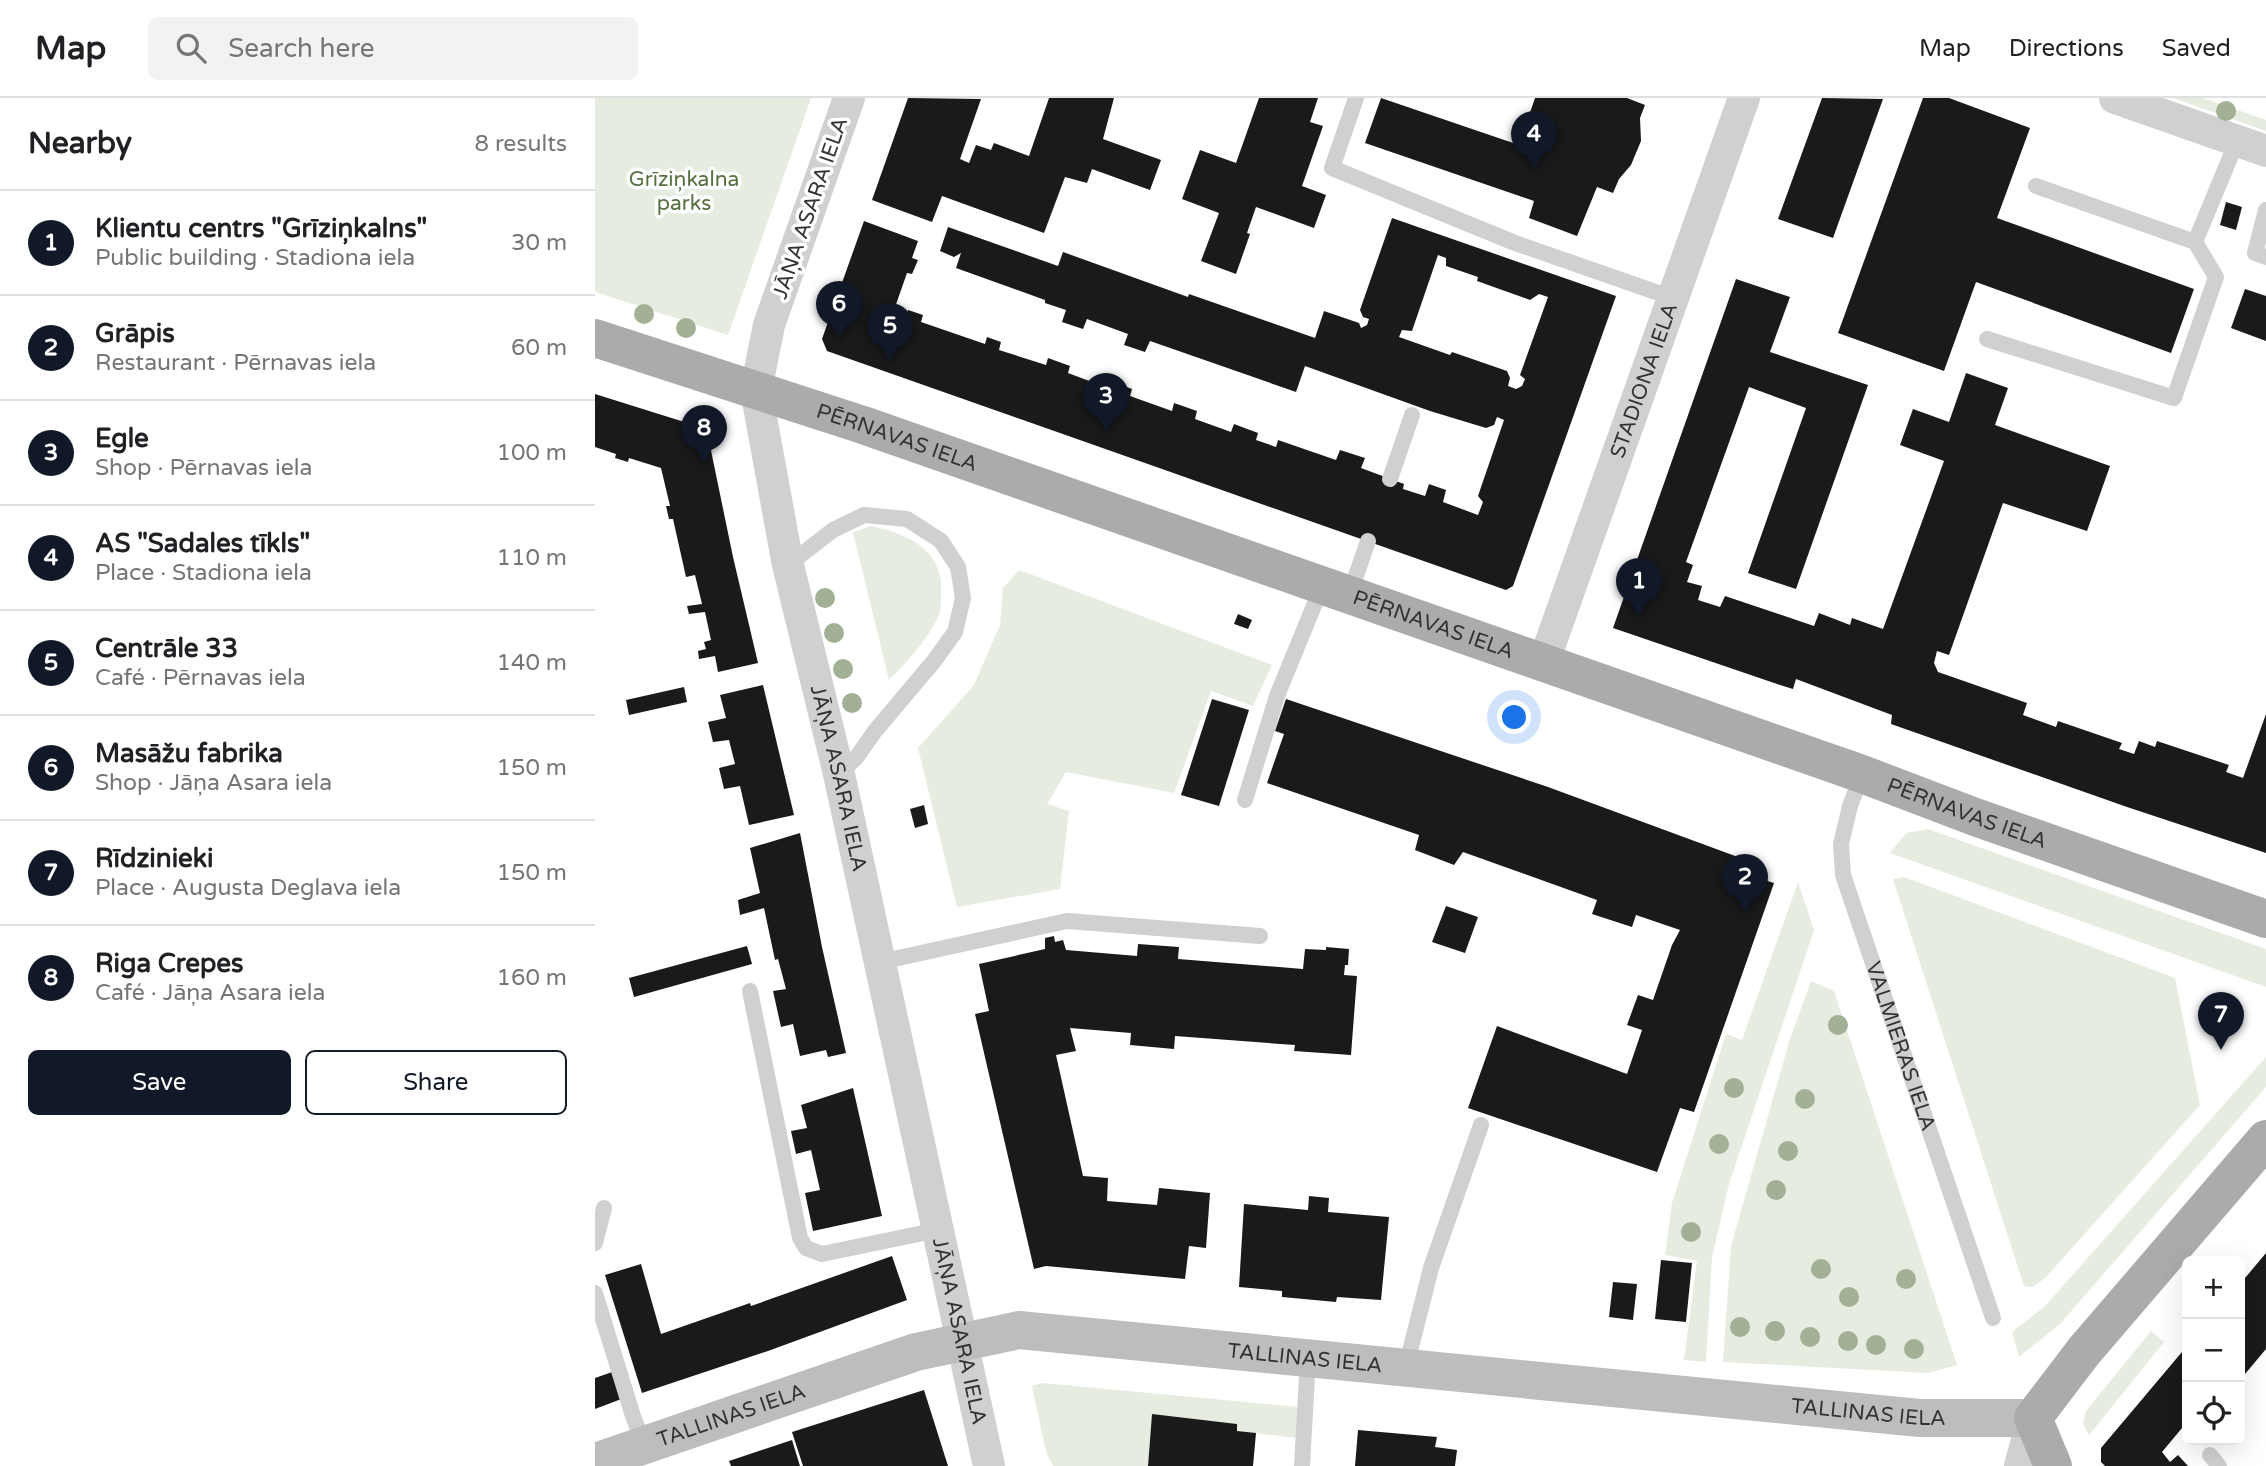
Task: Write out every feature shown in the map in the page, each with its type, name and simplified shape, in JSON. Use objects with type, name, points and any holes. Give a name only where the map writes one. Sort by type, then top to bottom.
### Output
[{"type":"main road","name":"PĒRNAVAS IELA","points":[[595,338],[863,425],[1862,774],[1975,817],[2266,919]]},
{"type":"main road","points":[[2053,1466],[2033,1418],[2084,1351],[2266,1139]]},
{"type":"street","name":"JĀŅA ASARA IELA","points":[[849,98],[769,325],[756,390],[787,565],[839,775],[989,1466]]},
{"type":"street","name":"STADIONA IELA","points":[[1543,664],[1744,98]]},
{"type":"street","points":[[2115,98],[2252,146]]},
{"type":"street","name":"TALLINAS IELA","points":[[595,1462],[916,1352],[1019,1330],[1920,1418],[2033,1418]]},
{"type":"street","points":[[2020,1466],[2033,1418]]},
{"type":"lane","points":[[1356,98],[1332,168],[1515,243],[1673,298]]},
{"type":"lane","points":[[2195,243],[2252,146]]},
{"type":"lane","points":[[1987,339],[2174,398],[2216,277],[2195,243],[2036,186]]},
{"type":"lane","points":[[2266,210],[2255,253],[2266,257]]},
{"type":"lane","points":[[1390,479],[1412,415]]},
{"type":"lane","points":[[787,565],[833,530],[865,515],[907,519],[941,541],[958,567],[963,598],[955,632],[856,758],[839,775]]},
{"type":"lane","points":[[1245,800],[1277,696],[1336,591],[1368,541]]},
{"type":"lane","name":"VALMIERAS IELA","points":[[1862,774],[1850,806],[1841,844],[1843,875],[1993,1318]]},
{"type":"lane","points":[[880,962],[1067,921],[1260,936]]},
{"type":"lane","points":[[750,991],[800,1238],[806,1248],[822,1254],[938,1230]]},
{"type":"lane","points":[[1406,1367],[1431,1268],[1481,1125]]},
{"type":"lane","points":[[595,1243],[604,1208]]},
{"type":"lane","points":[[595,1293],[644,1446]]},
{"type":"lane","points":[[1302,1466],[1308,1358]]},
{"type":"green space","name":"Grīziņkalna parks","points":[[595,98],[811,98],[728,335],[595,292]]},
{"type":"green space","points":[[2173,98],[2203,98],[2266,120],[2266,131]]},
{"type":"green space","points":[[871,526],[897,533],[921,546],[937,565],[941,578],[939,615],[917,649],[889,680],[853,532]]},
{"type":"green space","points":[[1019,570],[1272,665],[1253,706],[1211,691],[1174,793],[1066,772],[1047,804],[1069,811],[1060,889],[957,907],[918,748],[974,685],[1000,625],[1003,588]]},
{"type":"green space","points":[[1928,829],[2266,949],[2266,987],[1890,853],[1906,833]]},
{"type":"green space","points":[[1904,877],[2175,978],[2200,1105],[2046,1277],[2033,1287],[2024,1286],[1893,879]]},
{"type":"green space","points":[[1798,882],[1814,930],[1729,1184],[1712,1257],[1706,1362],[1684,1360],[1697,1261],[1665,1255],[1672,1203],[1726,1034],[1742,1040]]},
{"type":"green space","points":[[1811,981],[1834,991],[1957,1365],[1928,1373],[1723,1362],[1731,1246],[1790,1039]]},
{"type":"green space","points":[[2266,1057],[2266,1087],[2060,1324],[2019,1357],[2012,1332],[2045,1306]]},
{"type":"green space","points":[[2151,1331],[2164,1342],[2089,1435],[2083,1424],[2086,1411]]},
{"type":"green space","points":[[1042,1383],[1299,1407],[1297,1438],[1237,1431],[1237,1424],[1152,1414],[1148,1466],[1053,1466],[1046,1452],[1032,1386]]},
{"type":"building","points":[[908,98],[981,99],[960,159],[969,163],[976,145],[991,150],[994,143],[1029,156],[1049,98],[1114,98],[1103,139],[1161,160],[1150,190],[1092,169],[1087,183],[1065,177],[1044,233],[942,196],[932,222],[872,200]]},
{"type":"building","points":[[1259,98],[1318,98],[1310,122],[1323,126],[1302,186],[1326,195],[1314,228],[1256,207],[1236,274],[1201,261],[1219,213],[1182,199],[1200,150],[1236,163]]},
{"type":"building","points":[[1381,98],[1519,145],[1535,98],[1627,98],[1645,105],[1640,118],[1641,141],[1631,165],[1619,179],[1613,193],[1597,187],[1577,236],[1529,218],[1534,201],[1365,143]]},
{"type":"building","points":[[1822,98],[1883,99],[1833,238],[1778,219]]},
{"type":"building","points":[[1923,98],[1949,98],[2030,128],[1997,218],[2194,289],[2171,353],[1976,282],[1944,371],[1838,333]]},
{"type":"building","points":[[2226,202],[2242,207],[2236,230],[2220,225]]},
{"type":"building","points":[[1392,218],[1616,296],[1513,586],[1506,590],[827,351],[822,339],[864,221],[918,241],[912,258],[918,260],[912,274],[907,273],[893,313],[906,316],[908,310],[923,315],[921,322],[985,344],[987,337],[1001,342],[999,350],[1046,365],[1048,358],[1070,366],[1068,373],[1108,388],[1110,381],[1132,389],[1130,396],[1172,411],[1174,403],[1197,411],[1195,419],[1231,432],[1234,424],[1258,433],[1256,440],[1276,447],[1278,440],[1336,460],[1340,450],[1365,458],[1361,468],[1404,484],[1403,489],[1425,496],[1429,484],[1446,490],[1443,502],[1478,515],[1483,502],[1478,496],[1504,420],[1497,417],[1494,425],[1486,428],[1305,366],[1296,392],[1150,341],[1145,352],[1124,345],[1128,334],[1087,319],[1083,329],[1062,322],[1066,310],[956,268],[961,253],[954,257],[940,251],[948,227],[1058,266],[1063,252],[1188,297],[1189,294],[1315,338],[1324,311],[1359,323],[1361,328],[1367,325],[1369,319],[1363,317],[1360,310]],"holes":[[[1438,255],[1446,258],[1446,266],[1478,277],[1477,281],[1530,300],[1539,294],[1548,297],[1520,375],[1525,379],[1522,386],[1516,389],[1508,386],[1510,378],[1507,371],[1399,337],[1402,330],[1412,331]]]},
{"type":"building","points":[[1736,279],[1790,297],[1770,352],[1868,385],[1796,589],[1748,573],[1806,408],[1749,387],[1686,562],[1693,565],[1687,582],[1702,586],[1698,600],[1720,607],[1725,596],[1814,626],[1819,613],[1850,625],[1852,618],[1883,629],[1944,461],[1900,445],[1913,409],[1949,422],[1966,373],[2008,388],[1995,425],[2110,466],[2087,531],[2003,503],[1949,655],[1937,651],[1934,663],[1938,672],[2027,703],[2023,715],[2056,727],[2058,721],[2122,743],[2119,749],[2134,754],[2139,741],[2155,747],[2157,741],[2229,765],[2226,772],[2243,778],[2266,714],[2266,853],[1891,724],[1892,715],[1796,679],[1793,689],[1613,628]]},
{"type":"building","points":[[2245,289],[2266,296],[2266,341],[2231,328]]},
{"type":"building","points":[[595,394],[697,426],[708,436],[758,663],[718,672],[715,656],[699,659],[698,651],[706,649],[704,642],[711,640],[705,612],[689,614],[687,606],[702,604],[695,575],[686,577],[673,519],[669,519],[666,506],[670,506],[661,468],[629,458],[628,462],[615,458],[616,454],[595,447]]},
{"type":"building","points":[[1238,614],[1252,620],[1248,629],[1234,624]]},
{"type":"building","points":[[763,685],[794,815],[749,825],[740,786],[724,789],[719,768],[735,764],[729,740],[713,742],[708,722],[726,718],[720,695]]},
{"type":"building","points":[[684,687],[687,702],[629,715],[626,700]]},
{"type":"building","points":[[1212,699],[1249,710],[1219,806],[1181,795]]},
{"type":"building","points":[[1286,699],[1548,787],[1765,867],[1761,879],[1774,883],[1694,1112],[1680,1108],[1657,1172],[1468,1108],[1497,1026],[1627,1074],[1642,1030],[1627,1025],[1638,995],[1653,1000],[1680,930],[1636,915],[1632,927],[1592,914],[1597,900],[1463,852],[1454,865],[1415,850],[1419,835],[1267,783],[1284,734],[1275,731]]},
{"type":"building","points":[[924,805],[928,824],[915,828],[910,809]]},
{"type":"building","points":[[800,833],[846,1053],[828,1057],[826,1050],[800,1056],[793,1024],[781,1027],[773,991],[786,989],[778,959],[775,960],[764,908],[740,915],[738,900],[760,893],[750,848]]},
{"type":"building","points":[[1446,906],[1478,917],[1465,953],[1432,942]]},
{"type":"building","points":[[1054,936],[1055,942],[1063,940],[1066,950],[1137,956],[1138,944],[1179,947],[1178,959],[1303,969],[1305,949],[1349,949],[1344,975],[1357,976],[1351,1055],[1294,1051],[1295,1045],[1175,1036],[1174,1049],[1130,1045],[1131,1033],[1070,1028],[1076,1051],[1056,1055],[1083,1176],[1108,1178],[1107,1201],[1157,1205],[1159,1188],[1210,1193],[1206,1248],[1189,1246],[1185,1279],[1046,1266],[1034,1269],[975,1014],[989,1011],[979,964],[1045,949],[1045,938]]},
{"type":"building","points":[[747,946],[752,964],[634,997],[629,978]]},
{"type":"building","points":[[853,1088],[882,1216],[813,1231],[805,1193],[820,1190],[811,1150],[796,1154],[791,1131],[807,1128],[801,1105]]},
{"type":"building","points":[[1309,1196],[1329,1198],[1328,1212],[1389,1217],[1381,1300],[1337,1297],[1336,1302],[1282,1297],[1282,1291],[1239,1287],[1244,1204],[1308,1210]]},
{"type":"building","points":[[2266,1253],[2266,1349],[2245,1374],[2245,1319],[2245,1278]]},
{"type":"building","points":[[892,1256],[907,1300],[642,1393],[605,1275],[641,1264],[661,1334],[750,1303],[751,1306]]},
{"type":"building","points":[[1661,1260],[1692,1263],[1686,1322],[1655,1319]]},
{"type":"building","points":[[1613,1282],[1637,1284],[1633,1320],[1609,1317]]},
{"type":"building","points":[[2182,1352],[2182,1428],[2162,1452],[2170,1462],[2178,1455],[2188,1466],[2105,1466],[2101,1462],[2101,1448]]},
{"type":"building","points":[[615,1371],[624,1398],[595,1409],[595,1378]]},
{"type":"building","points":[[924,1390],[948,1466],[803,1466],[792,1432]]},
{"type":"building","points":[[1152,1414],[1237,1424],[1237,1431],[1256,1433],[1253,1466],[1148,1466]]},
{"type":"building","points":[[1358,1430],[1437,1437],[1435,1447],[1457,1450],[1455,1466],[1355,1466]]},
{"type":"building","points":[[792,1440],[800,1466],[731,1466],[729,1461]]},
{"type":"place","name":"AS \"Sadales tīkls\"","points":[[1534,169]]},
{"type":"place","name":"Masāžu fabrika","points":[[839,339]]},
{"type":"place","name":"Centrāle 33","points":[[890,361]]},
{"type":"place","name":"Egle","points":[[1106,431]]},
{"type":"place","name":"Riga Crepes","points":[[704,463]]},
{"type":"place","name":"Klientu centrs \"Grīziņkalns\"","points":[[1639,616]]},
{"type":"place","name":"Grāpis","points":[[1745,912]]},
{"type":"place","name":"Rīdzinieki","points":[[2221,1050]]}]
